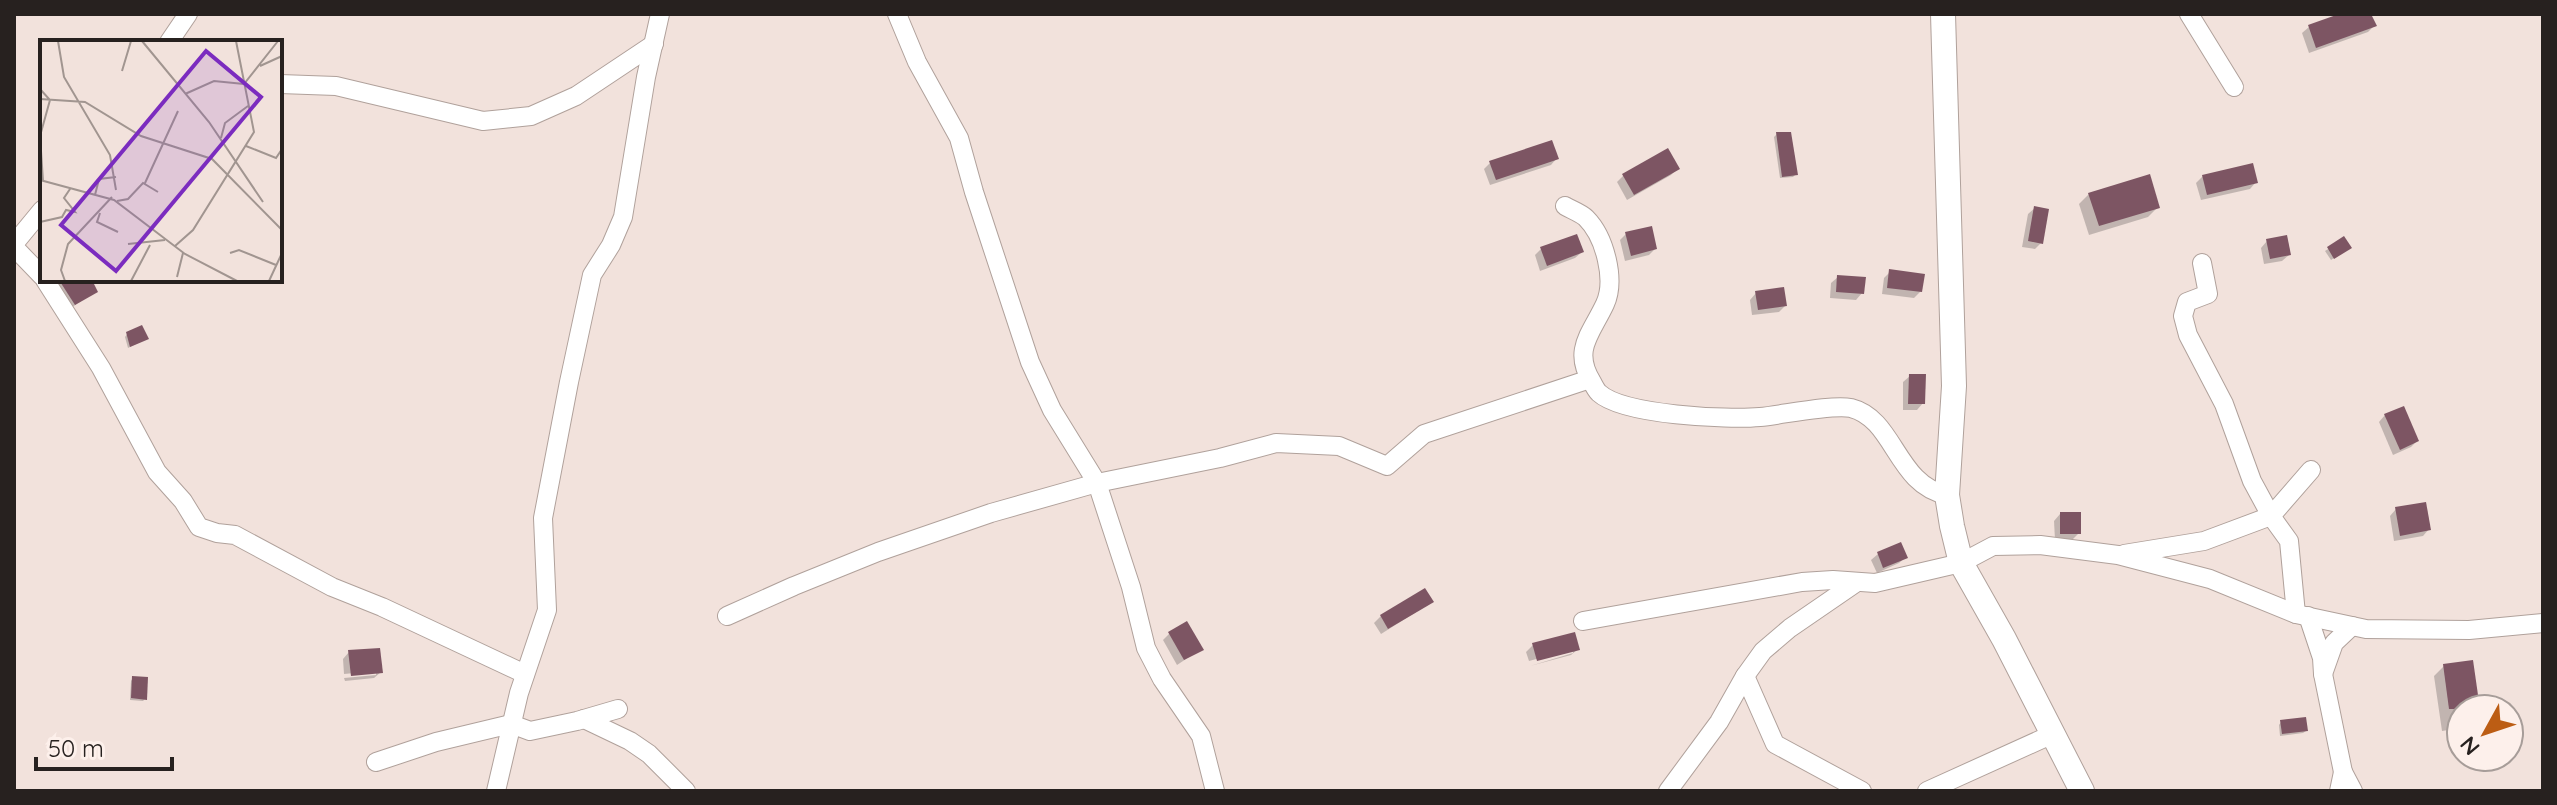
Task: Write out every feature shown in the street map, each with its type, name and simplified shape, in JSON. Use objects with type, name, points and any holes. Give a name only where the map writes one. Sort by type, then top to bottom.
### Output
[{"type":"main road","points":[[1943,14],[1954,386],[1947,495],[1961,563],[2082,791]]},
{"type":"street","points":[[170,40],[188,14]]},
{"type":"street","points":[[496,791],[525,674],[547,610],[543,518],[569,382],[592,275],[611,245],[623,217],[660,14]]},
{"type":"street","points":[[897,14],[917,62],[959,138],[1030,362],[1052,410],[1097,483],[1131,587],[1146,648],[1162,679],[1201,736],[1215,791]]},
{"type":"street","points":[[2189,14],[2234,87]]},
{"type":"street","points":[[282,84],[336,86],[483,121],[531,116],[576,96],[654,44]]},
{"type":"street","points":[[1565,206],[1585,218],[1595,231],[1605,256],[1609,281],[1606,302],[1582,352],[1584,369],[1599,393],[1628,407],[1667,414],[1755,417],[1847,407],[1867,413],[1918,482],[1935,493],[1947,495]]},
{"type":"street","points":[[40,212],[16,241],[40,273]]},
{"type":"street","points":[[2202,263],[2208,294],[2187,302],[2183,316],[2188,335],[2224,404],[2256,490],[2289,541]]},
{"type":"street","points":[[47,282],[101,368],[157,472],[183,501],[199,527],[235,535],[332,587],[525,674]]},
{"type":"street","points":[[727,616],[878,552],[991,513],[1097,483],[1220,458],[1276,443],[1339,446],[1387,466],[1424,434],[1590,379]]},
{"type":"street","points":[[2118,555],[2204,541],[2271,516],[2311,470]]},
{"type":"street","points":[[2296,488],[2290,508],[2289,541],[2302,615],[2322,658],[2343,772],[2353,791]]},
{"type":"street","points":[[2233,528],[2249,514],[2256,490]]},
{"type":"street","points":[[1583,621],[1802,582],[1833,580],[1875,583],[1961,563],[1993,546],[2040,545],[2118,555],[2210,579],[2302,615],[2366,629],[2469,630],[2543,623]]},
{"type":"street","points":[[1668,791],[1719,722],[1763,651],[1857,582]]},
{"type":"street","points":[[2323,674],[2334,643],[2352,626]]},
{"type":"street","points":[[1745,676],[1775,744],[1862,791]]},
{"type":"street","points":[[376,762],[436,742],[511,724],[530,731],[618,709]]},
{"type":"street","points":[[584,719],[630,741],[649,754],[686,791]]},
{"type":"street","points":[[1927,791],[2053,734]]},
{"type":"street","points":[[2339,791],[2343,772]]},
{"type":"building","points":[[2339,14],[2371,14],[2377,26],[2316,48],[2308,25]]},
{"type":"building","points":[[1776,132],[1791,132],[1798,175],[1782,177]]},
{"type":"building","points":[[1552,140],[1559,159],[1496,180],[1489,161]]},
{"type":"building","points":[[1668,148],[1680,169],[1634,195],[1622,174]]},
{"type":"building","points":[[2253,163],[2258,183],[2207,195],[2202,175]]},
{"type":"building","points":[[2150,174],[2160,208],[2099,226],[2088,193]]},
{"type":"building","points":[[2034,206],[2049,209],[2043,244],[2028,241]]},
{"type":"building","points":[[1652,226],[1657,249],[1631,256],[1625,232]]},
{"type":"building","points":[[1577,234],[1584,252],[1547,266],[1540,247]]},
{"type":"building","points":[[2287,235],[2291,255],[2270,259],[2266,239]]},
{"type":"building","points":[[2344,236],[2352,248],[2334,259],[2327,247]]},
{"type":"building","points":[[1889,269],[1925,274],[1922,292],[1887,288]]},
{"type":"building","points":[[1837,275],[1866,277],[1864,294],[1836,292]]},
{"type":"building","points":[[60,282],[93,282],[98,292],[75,305]]},
{"type":"building","points":[[1784,287],[1787,306],[1758,310],[1755,291]]},
{"type":"building","points":[[142,325],[149,339],[130,347],[126,332]]},
{"type":"building","points":[[1909,374],[1926,374],[1925,404],[1908,404]]},
{"type":"building","points":[[2404,406],[2419,441],[2400,450],[2384,414]]},
{"type":"building","points":[[2426,502],[2431,530],[2400,536],[2395,507]]},
{"type":"building","points":[[2060,512],[2081,512],[2081,534],[2060,534]]},
{"type":"building","points":[[1901,542],[1908,558],[1883,568],[1877,552]]},
{"type":"building","points":[[1425,588],[1434,602],[1388,629],[1380,615]]},
{"type":"building","points":[[1187,621],[1204,650],[1184,660],[1168,632]]},
{"type":"building","points":[[1575,632],[1580,650],[1537,661],[1532,643]]},
{"type":"building","points":[[380,648],[383,673],[351,676],[348,650]]},
{"type":"building","points":[[2473,660],[2478,693],[2447,693],[2443,664]]},
{"type":"building","points":[[132,676],[148,677],[147,700],[131,698]]},
{"type":"building","points":[[2306,717],[2308,731],[2282,734],[2280,720]]}]
